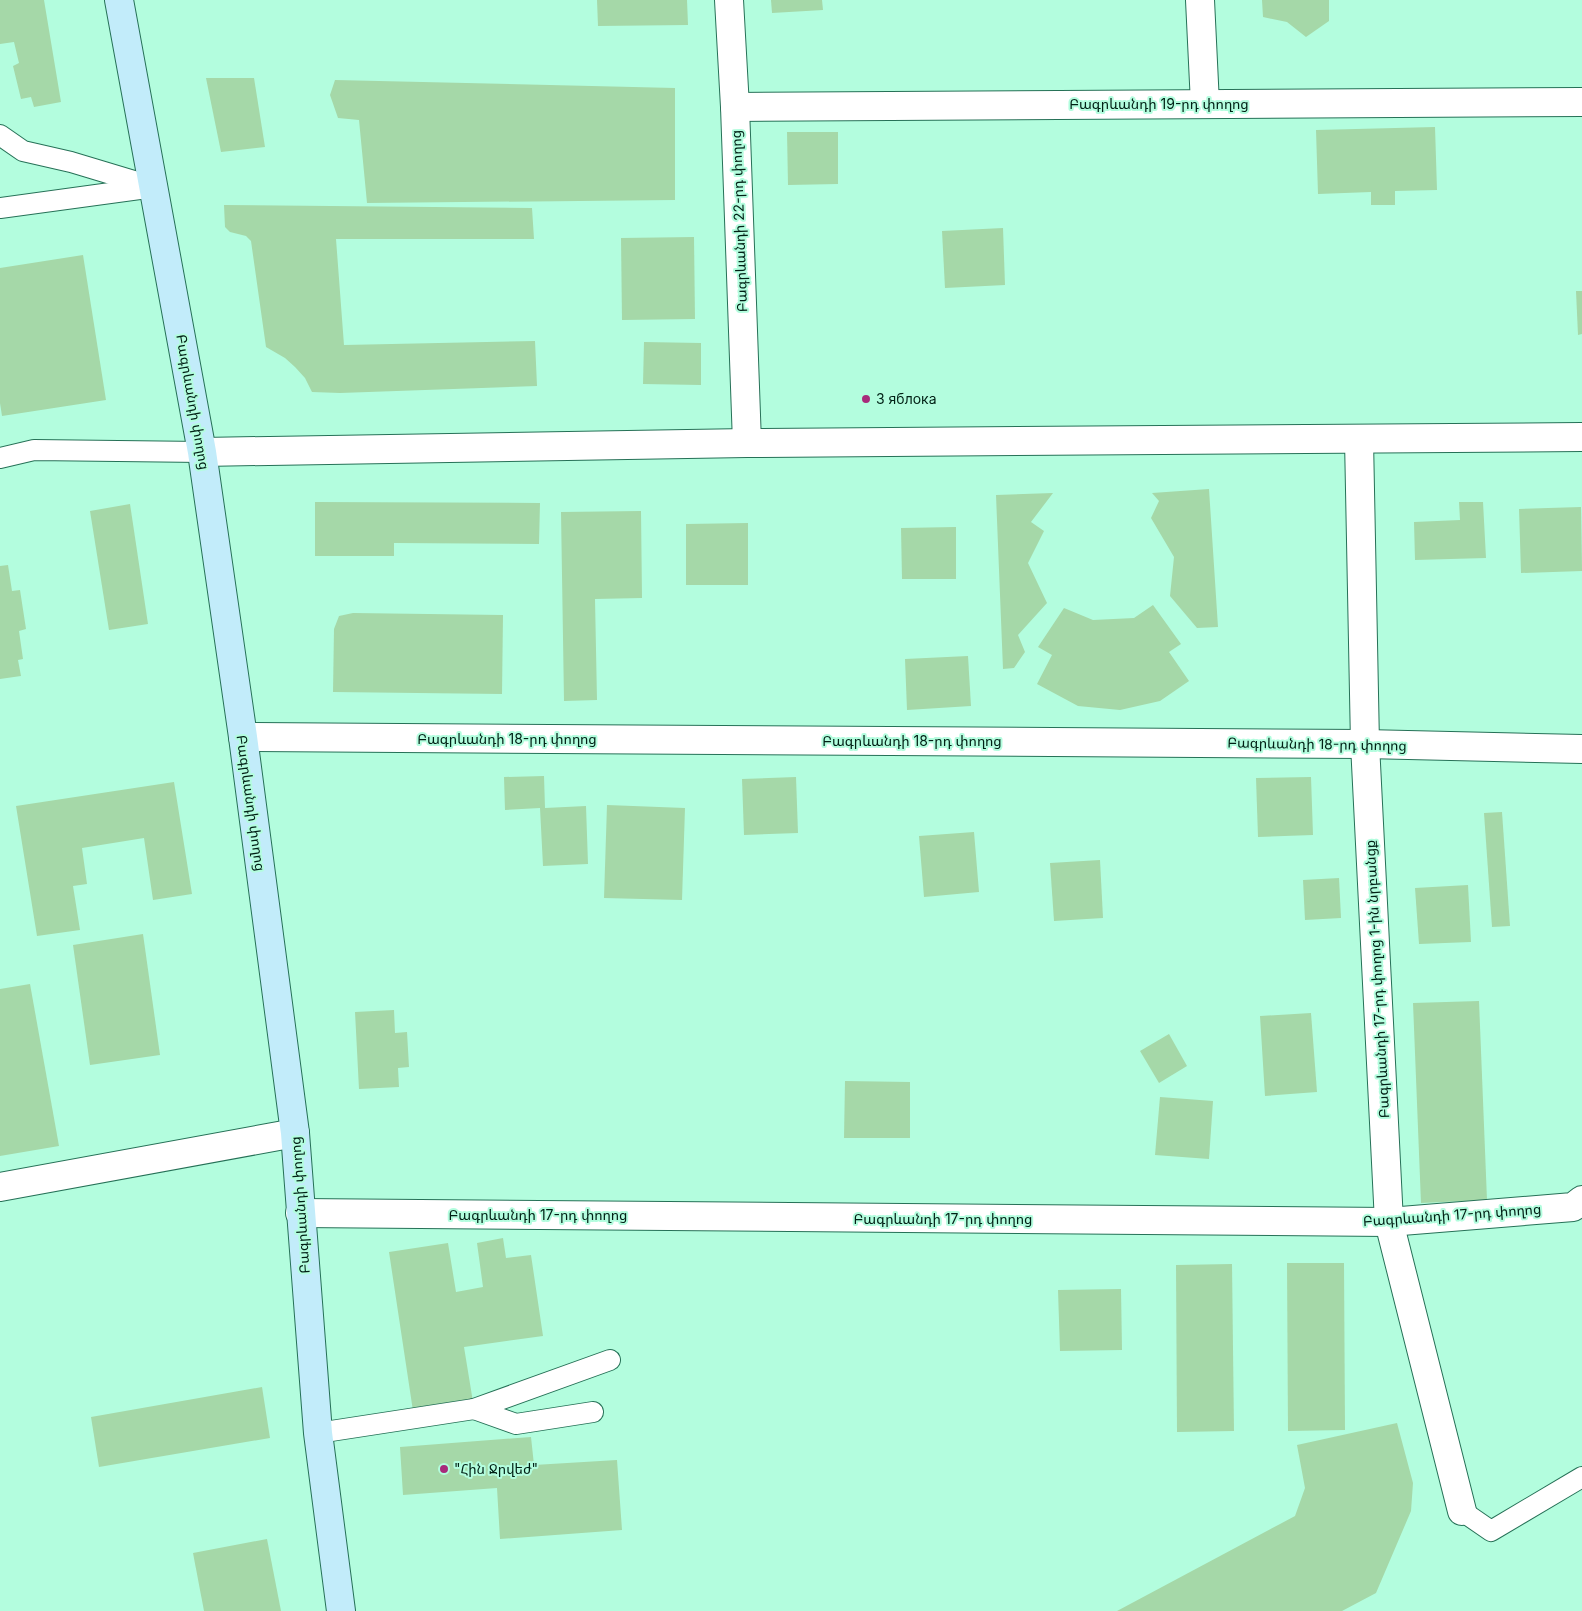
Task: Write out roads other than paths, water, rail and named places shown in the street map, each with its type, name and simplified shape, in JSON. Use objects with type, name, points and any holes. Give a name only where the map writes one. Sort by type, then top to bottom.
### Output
[{"type":"main road","name":"Բագրևանդի փողոց","points":[[120,0],[202,452],[243,737],[295,1133],[318,1433],[342,1611]]},
{"type":"street","name":"Բագրևանդի 22-րդ փողոց","points":[[730,0],[747,443]]},
{"type":"street","points":[[1200,0],[1205,104]]},
{"type":"street","name":"Բագրևանդի 19-րդ փողոց","points":[[735,107],[1582,102]]},
{"type":"street","points":[[202,452],[747,443],[1582,437]]},
{"type":"street","name":"Բագրևանդի 17-րդ փողոց 1-ին նրբանցք","points":[[1359,439],[1365,744],[1389,1222],[1462,1510]]},
{"type":"street","name":"Բագրևանդի 18-րդ փողոց","points":[[243,737],[1365,744],[1582,749]]},
{"type":"street","points":[[0,1187],[295,1133]]},
{"type":"street","name":"Բագրևանդի 17-րդ փողոց","points":[[300,1213],[1389,1222],[1573,1206],[1582,1200]]},
{"type":"lane","points":[[0,135],[23,152],[72,162],[154,187]]},
{"type":"lane","points":[[0,208],[154,187]]},
{"type":"lane","points":[[0,458],[34,450],[202,452]]},
{"type":"lane","points":[[318,1433],[474,1409],[610,1360]]},
{"type":"lane","points":[[474,1409],[516,1424],[593,1412]]},
{"type":"lane","points":[[1462,1510],[1491,1531],[1582,1477]]},
{"type":"place","name":"3 яблока","points":[[866,399]]},
{"type":"place","name":"\"Հին Ջրվեժ\"","points":[[444,1469]]}]
